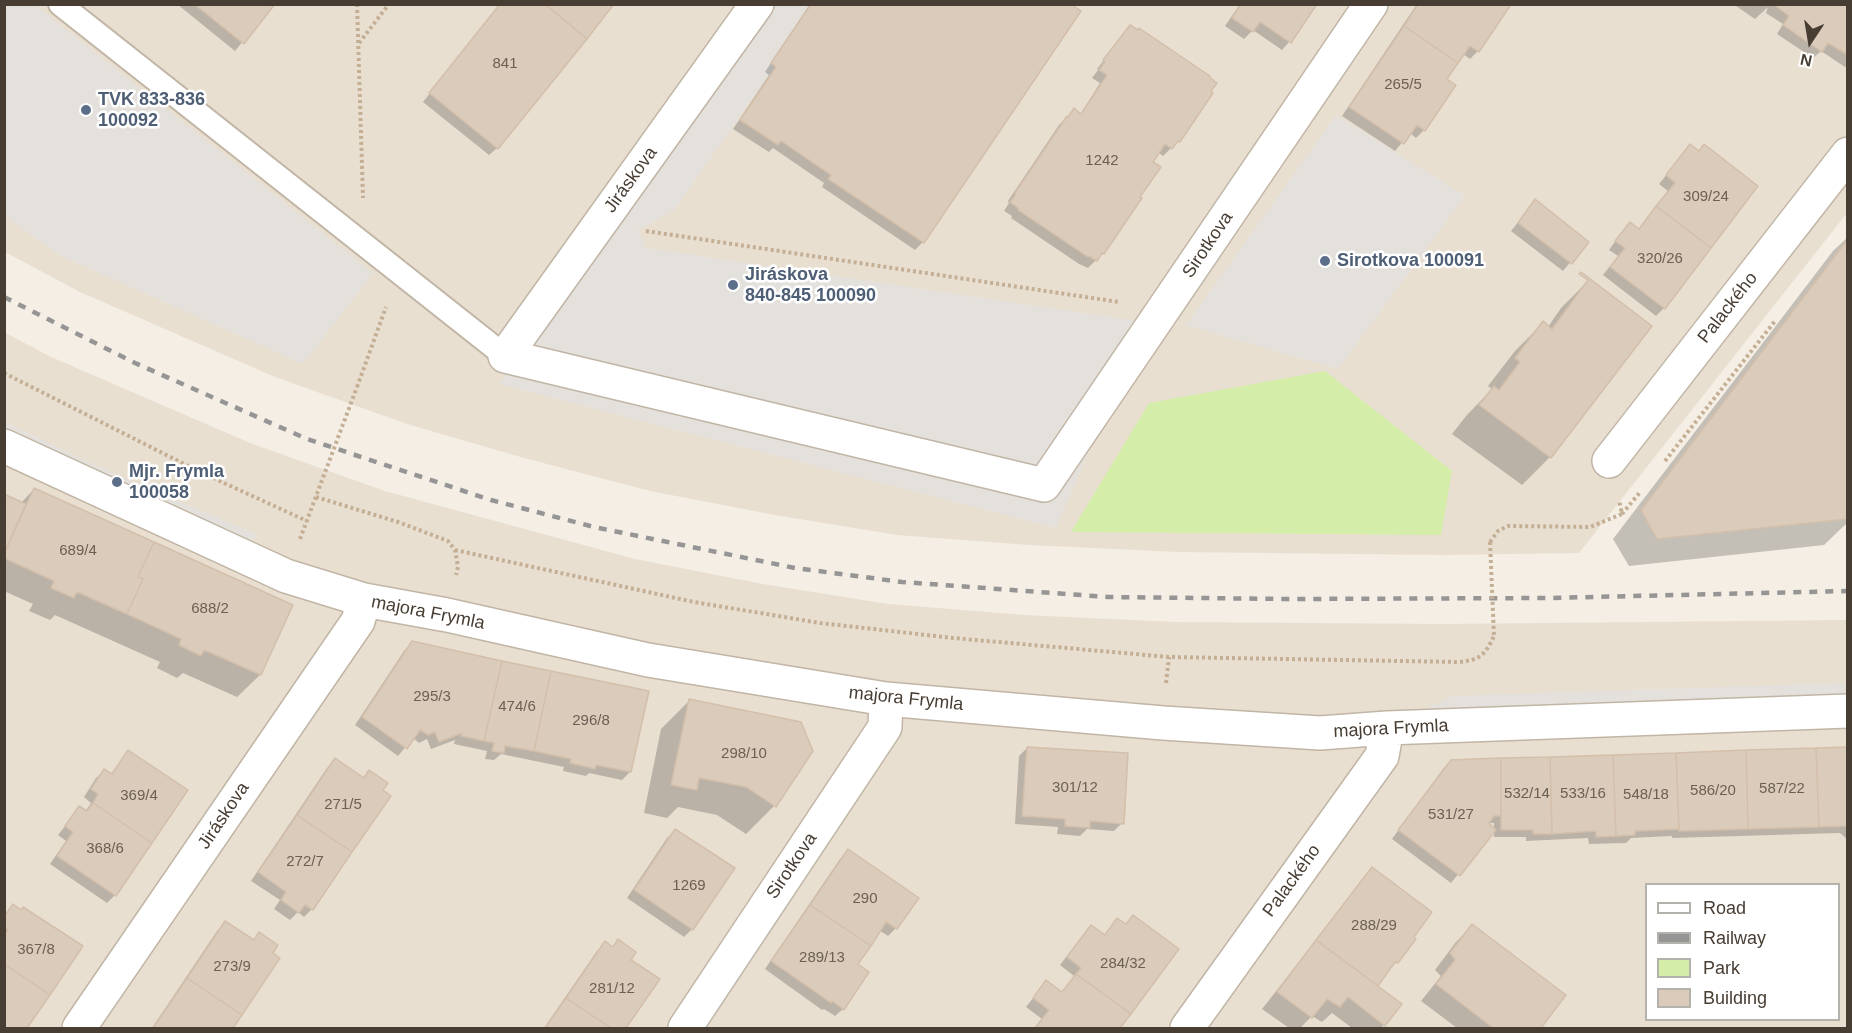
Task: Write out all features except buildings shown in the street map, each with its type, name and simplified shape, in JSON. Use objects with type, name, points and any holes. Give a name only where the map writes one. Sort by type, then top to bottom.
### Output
[{"type":"street","name":"Jiráskova","points":[[505,356],[757,4]]},
{"type":"street","name":"Sirotkova","points":[[505,356],[1044,485],[1371,4]]},
{"type":"street","name":"Palackého","points":[[1609,461],[1848,154]]},
{"type":"street","name":"majora Frymla","points":[[4,446],[251,555],[286,576],[364,600],[447,615],[648,660],[886,699],[1163,723],[1320,733],[1387,728],[1848,711]]},
{"type":"street","name":"Jiráskova","points":[[79,1029],[358,621],[364,600]]},
{"type":"street","name":"Sirotkova","points":[[685,1029],[885,727],[886,699]]},
{"type":"street","name":"Palackého","points":[[1187,1029],[1382,756],[1387,728]]},
{"type":"lane","points":[[60,4],[505,356]]},
{"type":"path","points":[[357,4],[364,244]]},
{"type":"path","points":[[358,43],[389,4]]},
{"type":"path","points":[[599,224],[1164,308]]},
{"type":"path","points":[[4,373],[200,472],[307,521],[398,272]]},
{"type":"path","points":[[455,550],[694,602],[820,623],[953,638],[1169,657],[1473,661],[1487,652],[1494,636],[1490,542],[1498,531],[1508,526],[1590,527],[1622,514],[1609,461]]},
{"type":"path","points":[[316,497],[398,522],[448,541],[455,550],[458,567],[447,615]]},
{"type":"path","points":[[1166,686],[1169,657]]},
{"type":"shaded area","name":"TVK 833-836 100092","points":[[5,4],[35,5],[373,273],[303,364],[59,255],[5,216]]},
{"type":"shaded area","points":[[4,5],[1847,5],[1847,213],[1579,553],[1443,555],[1178,552],[1029,545],[897,535],[650,491],[407,424],[275,377],[80,292],[5,252]]},
{"type":"shaded area","name":"Jiráskova 840-845 100090","points":[[769,5],[818,5],[674,210],[639,230],[646,248],[1144,322],[1056,528],[499,384]]},
{"type":"shaded area","name":"Sirotkova 100091","points":[[1336,115],[1465,196],[1338,369],[1186,325]]},
{"type":"shaded area","points":[[4,332],[49,356],[250,443],[385,491],[635,559],[763,584],[888,604],[1025,615],[1176,622],[1443,624],[1847,620],[1847,1028],[5,1028]]},
{"type":"shaded area","name":"Mjr. Frymla 100058","points":[[4,422],[119,476],[256,534],[251,551],[5,436]]},
{"type":"shaded area","points":[[1847,683],[1847,714],[1397,723],[1452,696]]},
{"type":"green space","points":[[1325,371],[1452,471],[1441,535],[1071,532],[1149,403]]},
{"type":"railway","points":[[4,297],[135,363],[307,439],[491,500],[594,527],[795,568],[902,582],[1108,597],[1548,598],[1848,591]]},
{"type":"place","name":"TVK 833-836 100092","points":[[86,110]]},
{"type":"place","name":"Sirotkova 100091","points":[[1325,261]]},
{"type":"place","name":"Jiráskova 840-845 100090","points":[[733,285]]},
{"type":"place","name":"Mjr. Frymla 100058","points":[[117,482]]}]
